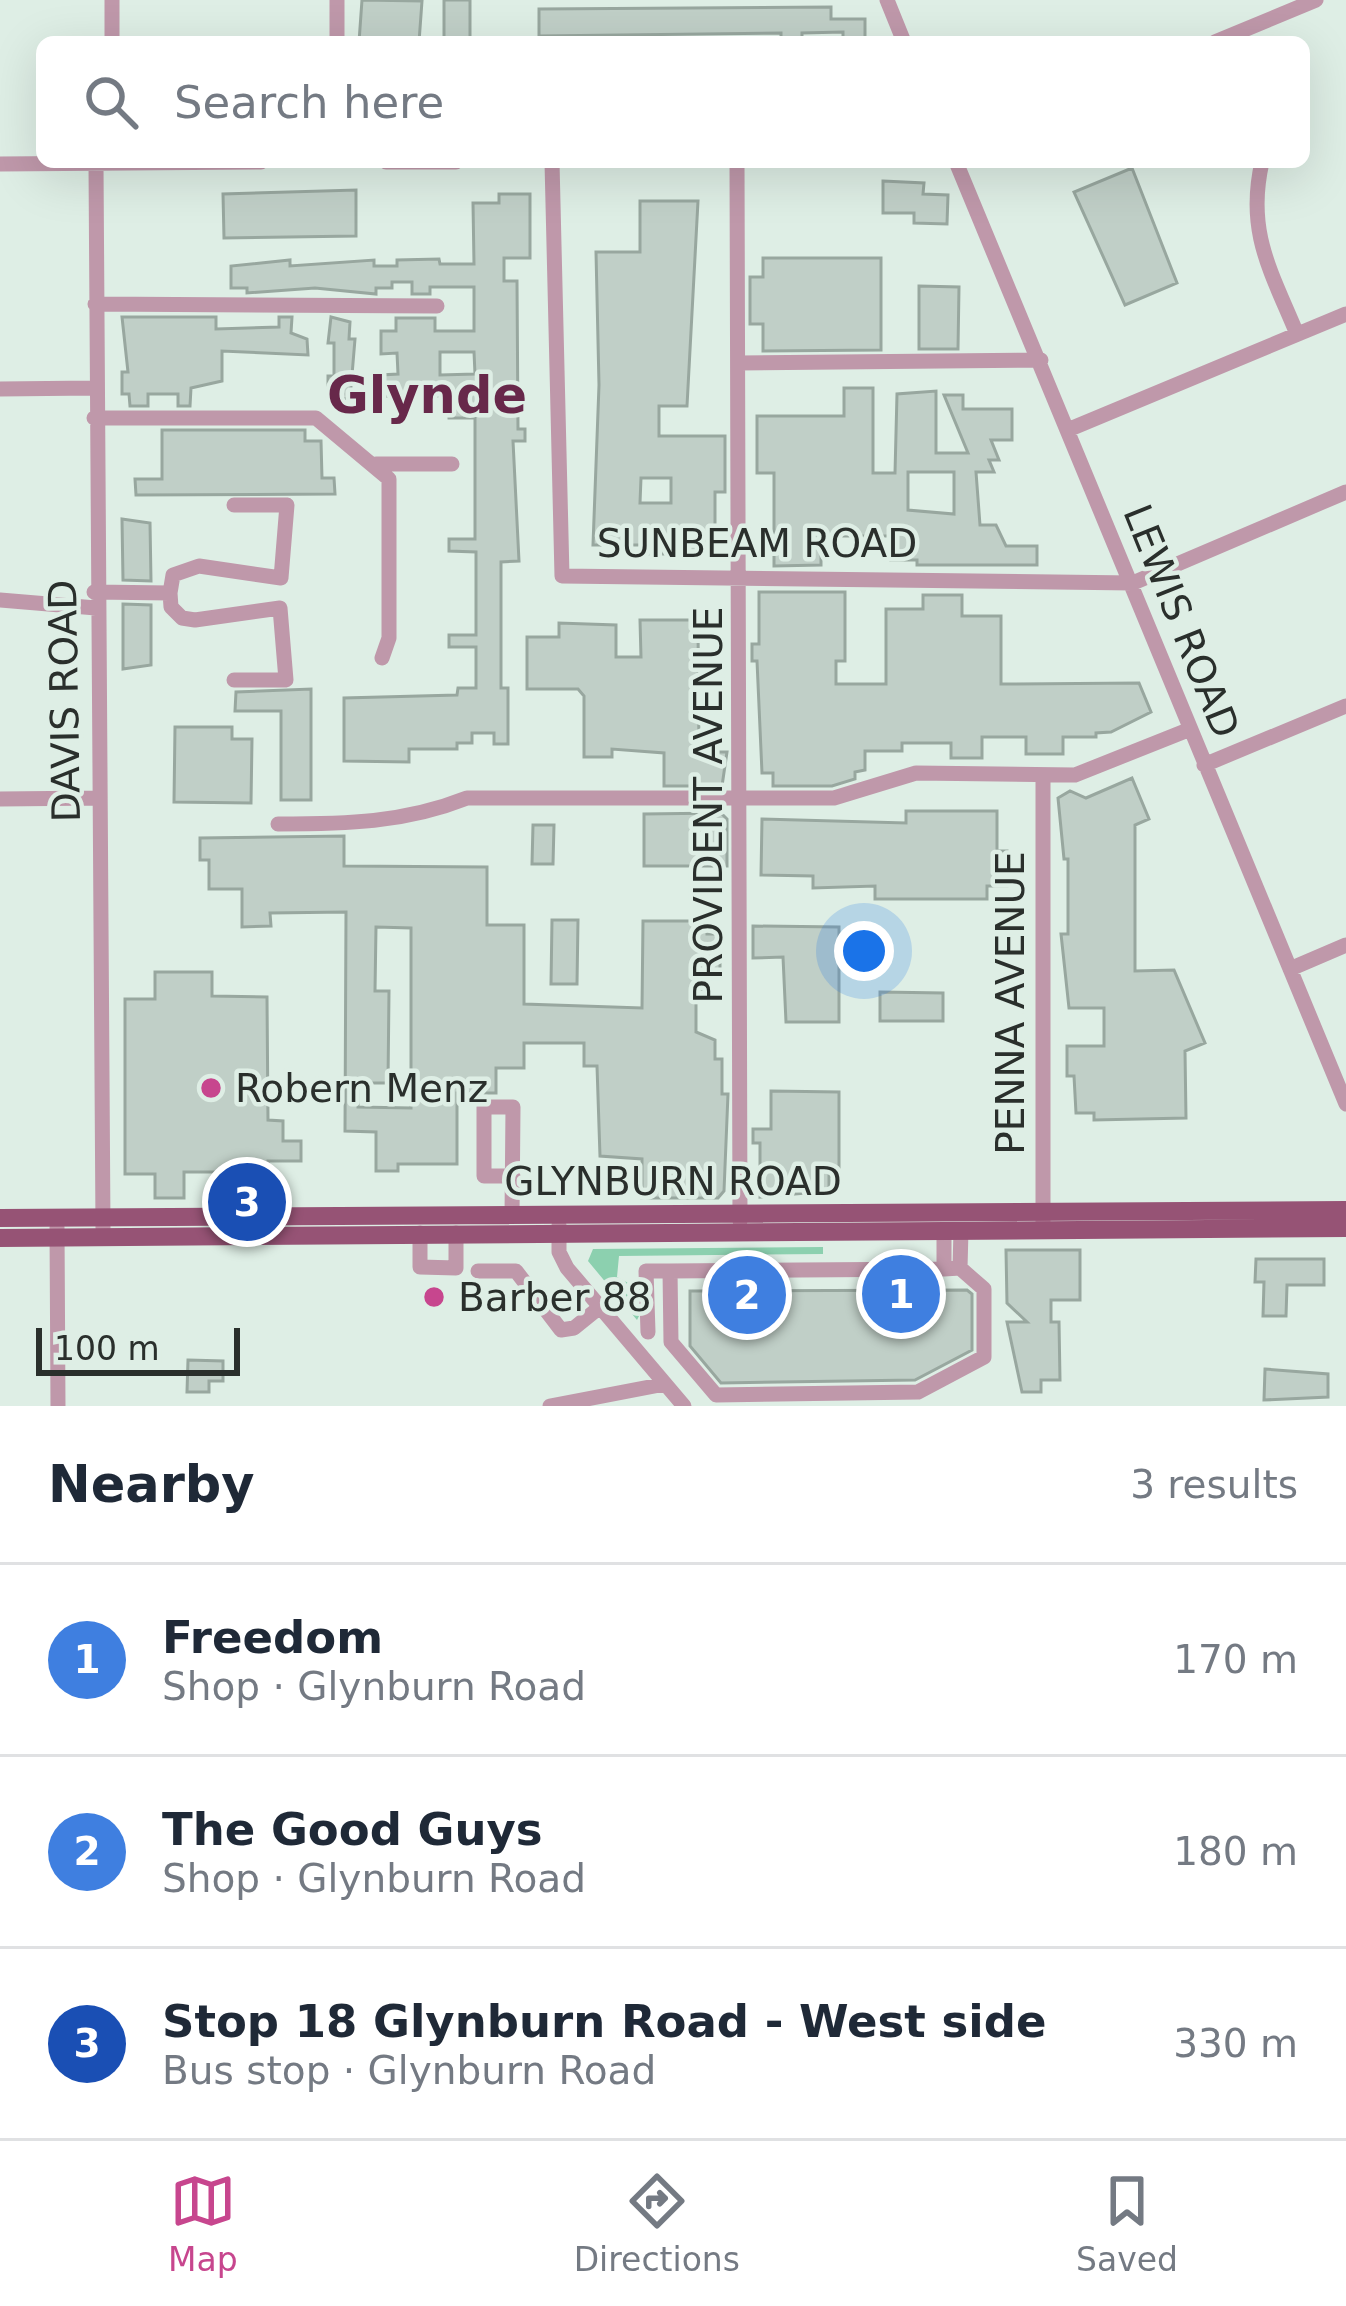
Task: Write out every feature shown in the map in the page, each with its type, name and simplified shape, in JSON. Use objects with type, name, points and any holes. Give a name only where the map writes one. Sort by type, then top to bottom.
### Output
[{"type":"main road","name":"GLYNBURN ROAD","points":[[0,1218],[57,1228],[457,1233],[559,1224],[1043,1220],[1346,1210]]},
{"type":"main road","name":"GLYNBURN ROAD","points":[[103,1228],[512,1216],[559,1224]]},
{"type":"main road","name":"GLYNBURN ROAD","points":[[740,1223],[953,1231],[1043,1220],[1346,1228]]},
{"type":"main road","name":"GLYNBURN ROAD","points":[[0,1238],[57,1228]]},
{"type":"street","points":[[112,0],[112,36]]},
{"type":"street","points":[[337,0],[338,36]]},
{"type":"street","points":[[886,0],[901,36]]},
{"type":"street","points":[[1233,36],[1316,0]]},
{"type":"street","points":[[0,164],[36,164]]},
{"type":"street","name":"DAVIS ROAD","points":[[103,1228],[94,388],[95,304],[107,168]]},
{"type":"street","name":"SUNBEAM ROAD","points":[[552,168],[562,576],[1133,583],[1346,492]]},
{"type":"street","name":"PROVIDENT AVENUE","points":[[737,168],[740,1223]]},
{"type":"street","name":"LEWIS ROAD","points":[[959,168],[1346,1104]]},
{"type":"street","points":[[1261,168],[1254,200],[1257,233],[1298,334]]},
{"type":"street","points":[[95,304],[437,306]]},
{"type":"street","points":[[1070,429],[1346,314]]},
{"type":"street","points":[[740,363],[1041,360]]},
{"type":"street","points":[[0,389],[94,388]]},
{"type":"street","points":[[94,418],[319,418],[376,464],[391,487],[389,638],[382,658]]},
{"type":"street","points":[[376,464],[452,464]]},
{"type":"street","points":[[234,505],[287,505],[280,608],[286,680],[234,680]]},
{"type":"street","points":[[280,608],[195,620],[182,618],[171,607],[170,593],[173,575],[199,566],[281,578]]},
{"type":"street","points":[[0,601],[170,593]]},
{"type":"street","points":[[1204,765],[1346,706]]},
{"type":"street","points":[[278,824],[385,821],[424,815],[467,798],[848,796],[916,773],[1043,776],[1092,770],[1189,730]]},
{"type":"street","name":"PENNA AVENUE","points":[[1043,776],[1043,1220]]},
{"type":"street","points":[[0,800],[100,798]]},
{"type":"street","points":[[1290,969],[1346,945]]},
{"type":"street","points":[[512,1216],[513,1176],[513,1107],[484,1107],[484,1176],[513,1176]]},
{"type":"street","points":[[559,1224],[567,1268],[684,1406]]},
{"type":"street","points":[[57,1228],[58,1406]]},
{"type":"street","points":[[952,1269],[953,1231]]},
{"type":"street","points":[[420,1233],[420,1267],[456,1268],[457,1233]]},
{"type":"street","points":[[952,1269],[984,1289],[984,1357],[918,1392],[716,1395],[671,1337],[648,1325],[646,1271],[952,1269]]},
{"type":"street","points":[[478,1271],[517,1271],[561,1330],[574,1328],[600,1307]]},
{"type":"street","points":[[670,1271],[671,1337]]},
{"type":"street","points":[[628,1340],[648,1325]]},
{"type":"street","points":[[550,1406],[665,1384]]},
{"type":"green space","points":[[823,1247],[823,1254],[619,1256],[617,1277],[630,1284],[630,1311],[641,1312],[637,1320],[588,1261],[593,1249]]},
{"type":"building","points":[[362,0],[422,1],[419,36],[359,36]]},
{"type":"building","points":[[444,0],[470,0],[470,36],[444,36]]},
{"type":"building","points":[[831,7],[831,19],[865,19],[865,36],[843,36],[843,32],[539,36],[539,9]]},
{"type":"building","points":[[1132,168],[1177,283],[1125,305],[1074,192]]},
{"type":"building","points":[[883,181],[924,183],[923,194],[948,195],[947,224],[914,223],[914,213],[883,213]]},
{"type":"building","points":[[356,190],[356,236],[224,238],[223,194]]},
{"type":"building","points":[[499,194],[530,194],[530,258],[504,258],[504,281],[517,281],[518,429],[525,429],[525,441],[513,441],[519,561],[501,562],[501,688],[508,688],[508,744],[494,744],[494,733],[472,733],[472,743],[457,743],[457,749],[409,749],[409,762],[344,761],[344,698],[457,695],[458,688],[476,688],[476,647],[449,647],[449,635],[476,635],[476,552],[449,551],[449,539],[475,539],[475,418],[449,418],[448,396],[436,396],[436,390],[381,397],[381,375],[398,374],[397,353],[381,354],[381,331],[396,331],[396,318],[435,318],[435,331],[474,331],[474,287],[430,287],[430,294],[412,294],[412,282],[392,282],[392,288],[376,288],[376,294],[315,288],[247,293],[247,288],[231,288],[231,266],[290,260],[290,266],[374,260],[374,266],[397,266],[397,260],[439,259],[440,264],[474,264],[473,203],[499,203]],"holes":[[[440,352],[474,352],[475,374],[440,375]]]},
{"type":"building","points":[[640,201],[698,201],[687,406],[659,406],[659,436],[725,436],[725,492],[715,492],[715,554],[641,554],[641,545],[593,545],[599,385],[596,252],[640,252]],"holes":[[[641,478],[671,478],[671,503],[640,503]]]},
{"type":"building","points":[[763,258],[881,258],[881,350],[763,351],[763,324],[750,324],[750,277],[763,277]]},
{"type":"building","points":[[919,286],[959,287],[958,349],[919,349]]},
{"type":"building","points":[[122,317],[216,317],[216,329],[279,327],[279,317],[292,317],[291,333],[307,339],[308,355],[222,351],[222,381],[191,388],[190,406],[178,406],[178,394],[148,394],[148,406],[130,406],[129,394],[122,394],[122,372],[128,372]]},
{"type":"building","points":[[331,317],[350,322],[349,339],[355,339],[350,399],[328,398],[328,376],[334,376],[334,343],[328,343]]},
{"type":"building","points":[[844,388],[873,388],[873,473],[895,473],[897,394],[936,391],[936,453],[968,453],[944,395],[963,395],[963,409],[1012,409],[1012,440],[991,440],[999,460],[989,460],[994,472],[976,472],[980,525],[996,525],[1006,546],[1037,546],[1037,565],[917,565],[917,560],[891,560],[891,536],[821,536],[821,565],[774,566],[774,473],[757,473],[757,416],[844,416]],"holes":[[[908,472],[954,472],[954,514],[908,510]]]},
{"type":"building","points":[[162,430],[305,430],[305,441],[321,441],[322,478],[334,478],[335,494],[136,495],[135,479],[162,479]]},
{"type":"building","points":[[122,519],[150,523],[151,581],[123,580]]},
{"type":"building","points":[[759,592],[845,592],[845,661],[836,661],[836,684],[886,684],[886,609],[923,609],[923,595],[962,595],[962,616],[1001,616],[1001,684],[1139,683],[1151,712],[1111,732],[1096,733],[1096,737],[1063,737],[1063,754],[1026,754],[1026,737],[982,737],[982,758],[951,758],[951,743],[902,743],[902,751],[865,751],[865,770],[855,772],[855,779],[832,786],[773,786],[773,773],[762,773],[757,661],[752,661],[752,644],[759,644]]},
{"type":"building","points":[[123,604],[151,605],[151,665],[123,669]]},
{"type":"building","points":[[640,620],[693,620],[698,626],[699,752],[727,752],[722,786],[664,786],[664,753],[612,749],[612,757],[584,757],[584,696],[578,689],[527,689],[527,637],[559,637],[559,623],[616,625],[616,657],[641,657]]},
{"type":"building","points":[[311,689],[311,800],[281,800],[281,711],[235,711],[236,692]]},
{"type":"building","points":[[175,727],[232,727],[232,739],[252,739],[251,803],[174,802]]},
{"type":"building","points":[[1132,778],[1149,819],[1135,825],[1135,971],[1174,970],[1205,1043],[1185,1051],[1186,1118],[1094,1120],[1094,1113],[1076,1113],[1074,1076],[1067,1076],[1067,1046],[1104,1046],[1104,1008],[1069,1008],[1061,934],[1068,934],[1068,859],[1064,859],[1058,798],[1070,791],[1086,798]]},
{"type":"building","points":[[906,811],[997,811],[997,851],[1007,851],[1007,886],[987,886],[987,899],[875,899],[875,886],[813,888],[813,876],[761,875],[762,819],[906,823]]},
{"type":"building","points":[[721,813],[727,819],[727,866],[644,866],[644,814]]},
{"type":"building","points":[[533,825],[554,825],[553,864],[532,864]]},
{"type":"building","points":[[344,836],[344,866],[487,867],[487,925],[524,925],[524,1004],[642,1008],[643,921],[707,921],[707,934],[720,934],[720,972],[707,972],[707,989],[696,989],[696,1032],[715,1040],[715,1059],[722,1059],[722,1094],[728,1094],[724,1191],[718,1198],[642,1198],[642,1159],[600,1156],[597,1066],[584,1066],[584,1043],[524,1043],[524,1068],[496,1068],[496,1093],[457,1093],[457,1164],[398,1164],[398,1171],[376,1171],[376,1132],[345,1131],[346,912],[270,913],[271,926],[242,927],[242,889],[209,889],[209,860],[200,860],[200,838]],"holes":[[[376,927],[411,928],[411,1108],[358,1107],[358,1083],[388,1083],[389,991],[375,991]]]},
{"type":"building","points":[[552,920],[578,920],[577,984],[551,984]]},
{"type":"building","points":[[753,926],[839,927],[839,1022],[786,1022],[783,957],[753,958]]},
{"type":"building","name":"Robern Menz","points":[[155,972],[212,972],[212,996],[267,997],[268,1120],[283,1121],[283,1141],[301,1141],[301,1161],[268,1161],[268,1172],[184,1172],[184,1198],[155,1198],[155,1174],[125,1174],[125,999],[155,999]]},
{"type":"building","points":[[880,992],[943,993],[943,1021],[880,1021]]},
{"type":"building","points":[[771,1091],[839,1092],[839,1176],[829,1176],[829,1191],[760,1197],[760,1143],[753,1143],[753,1129],[771,1129]]},
{"type":"building","points":[[1006,1250],[1080,1250],[1080,1300],[1051,1300],[1051,1322],[1059,1322],[1060,1380],[1041,1380],[1041,1392],[1022,1392],[1007,1322],[1027,1322],[1007,1303]]},
{"type":"building","points":[[1256,1259],[1324,1259],[1324,1285],[1287,1285],[1286,1316],[1263,1316],[1264,1282],[1255,1282]]},
{"type":"building","points":[[967,1290],[972,1294],[972,1350],[915,1380],[721,1383],[690,1346],[690,1291]]},
{"type":"building","points":[[188,1360],[223,1361],[223,1381],[209,1381],[209,1392],[187,1392]]},
{"type":"building","points":[[1265,1369],[1328,1374],[1328,1397],[1264,1400]]},
{"type":"place","name":"Robern Menz","points":[[211,1088]]},
{"type":"place","name":"Stop 18 Glynburn Road - West side","points":[[247,1202]]},
{"type":"place","name":"Freedom","points":[[901,1294]]},
{"type":"place","name":"The Good Guys","points":[[747,1295]]},
{"type":"place","name":"Barber 88","points":[[434,1297]]},
{"type":"district","name":"Glynde","points":[[427,395]]}]
